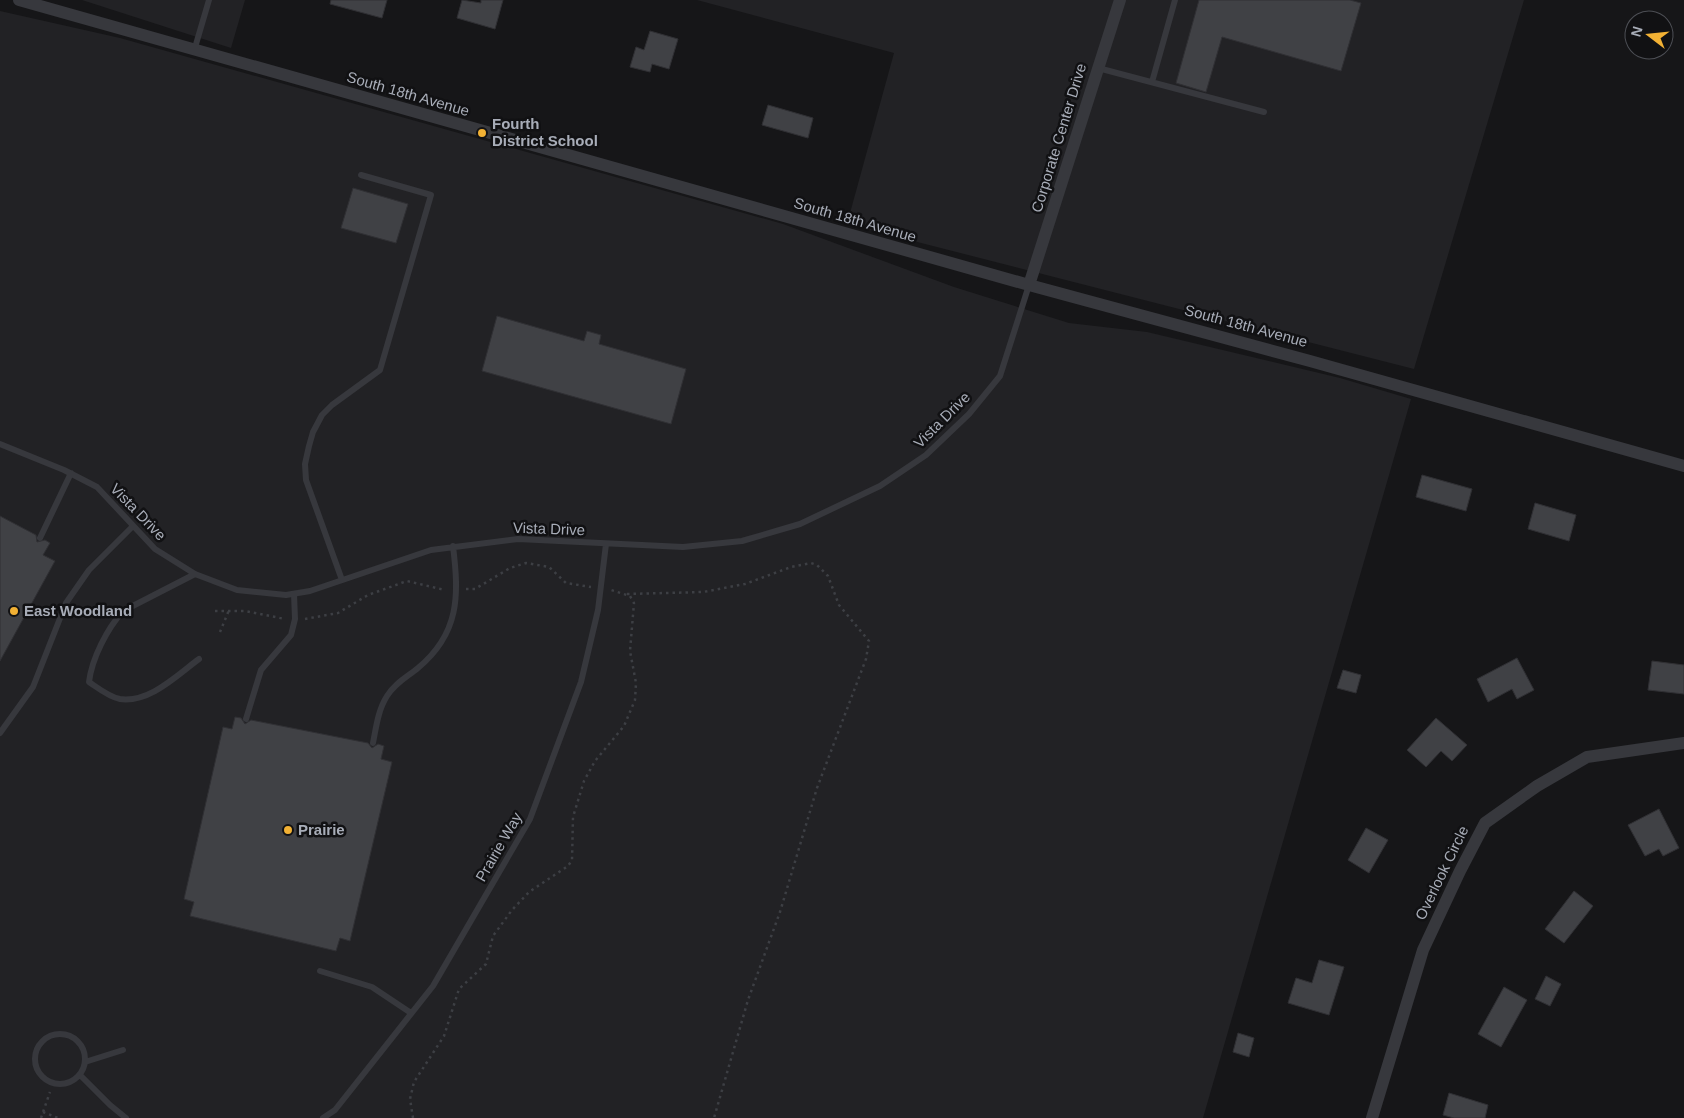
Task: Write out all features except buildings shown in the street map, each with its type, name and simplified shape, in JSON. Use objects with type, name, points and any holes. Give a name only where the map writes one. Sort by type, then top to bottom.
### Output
[{"type":"street","name":"Corporate Center Drive","points":[[1029,285],[1120,0]]},
{"type":"street","name":"South 18th Avenue","points":[[27,1],[194,51],[1684,466]]},
{"type":"street","name":"Overlook Circle","points":[[1372,1118],[1423,950],[1485,823],[1537,786],[1588,757],[1684,743]]},
{"type":"lane","points":[[194,51],[209,0]]},
{"type":"lane","points":[[1152,82],[1175,0]]},
{"type":"lane","points":[[1098,68],[1264,112]]},
{"type":"lane","points":[[342,580],[306,480],[305,464],[309,446],[313,432],[332,405],[380,370],[431,195],[361,175]]},
{"type":"lane","name":"Vista Drive","points":[[0,444],[71,473],[97,487],[155,549],[195,574],[237,590],[294,594],[310,591],[405,558],[453,546],[518,539],[683,547],[742,541],[800,524],[880,486],[926,455],[969,414],[1000,376],[1029,285]]},
{"type":"lane","points":[[40,538],[71,473]]},
{"type":"lane","points":[[0,733],[33,687],[66,602],[89,570],[133,526]]},
{"type":"lane","name":"Prairie Way","points":[[323,1118],[335,1110],[432,986],[530,819],[581,682],[598,610],[606,544]]},
{"type":"lane","points":[[373,744],[381,709],[386,697],[395,685],[432,655],[450,627],[455,610],[457,590],[453,546]]},
{"type":"lane","points":[[195,574],[123,611],[116,619],[91,666],[89,682],[119,699],[132,698],[152,693],[199,659]]},
{"type":"lane","points":[[246,719],[261,670],[291,635],[295,620],[294,594]]},
{"type":"lane","points":[[320,971],[372,987],[411,1013]]},
{"type":"lane","points":[[64,1035],[79,1043],[84,1050],[85,1062],[80,1075],[67,1083],[59,1084],[45,1079],[36,1066],[37,1051],[48,1038],[64,1035]]},
{"type":"lane","points":[[85,1062],[124,1050]]},
{"type":"lane","points":[[80,1075],[126,1118]]},
{"type":"path","points":[[215,611],[230,610],[295,620],[338,613],[374,593],[407,582],[457,590],[475,589],[510,568],[526,563],[549,567],[566,583],[625,594],[703,592],[745,584],[791,567],[811,564],[817,565],[828,576],[839,605],[869,641],[866,660],[818,788],[780,912],[748,1000],[714,1118]]},
{"type":"path","points":[[413,1118],[410,1099],[414,1082],[444,1036],[453,1002],[459,989],[486,964],[493,936],[512,910],[529,892],[568,866],[572,860],[573,816],[584,781],[595,761],[624,726],[635,700],[636,683],[630,651],[635,610],[633,599],[625,594]]},
{"type":"path","points":[[220,632],[230,610]]},
{"type":"path","points":[[41,1118],[50,1092]]},
{"type":"path","points":[[43,1112],[58,1118]]},
{"type":"shaded area","points":[[82,0],[245,0],[231,48]]},
{"type":"shaded area","points":[[697,0],[1524,0],[1414,369],[847,224],[894,53]]},
{"type":"shaded area","points":[[0,11],[120,38],[783,224],[954,287],[1069,323],[1147,332],[1340,378],[1411,399],[1203,1118],[0,1118]]},
{"type":"place","name":"Fourth District School","points":[[482,133]]},
{"type":"place","name":"East Woodland","points":[[14,611]]},
{"type":"place","name":"Prairie","points":[[288,830]]}]
